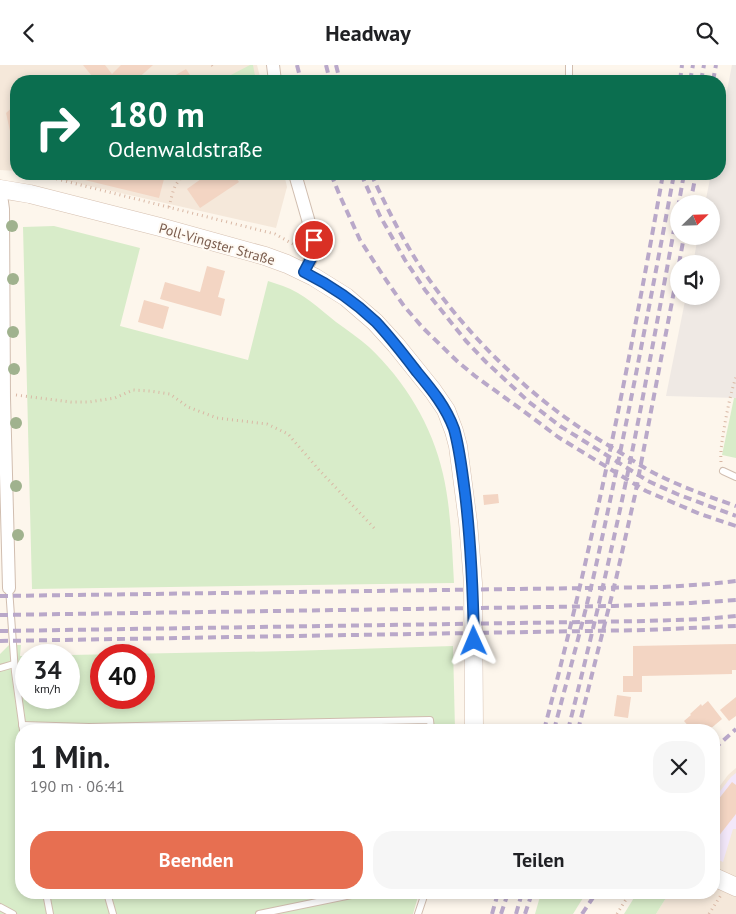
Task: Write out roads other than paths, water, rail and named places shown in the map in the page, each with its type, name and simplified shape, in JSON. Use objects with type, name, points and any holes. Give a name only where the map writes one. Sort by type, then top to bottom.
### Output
[{"type":"street","points":[[297,180],[314,240],[313,255],[304,272]]},
{"type":"street","points":[[0,189],[3,209],[2,398],[8,588]]},
{"type":"street","name":"Poll-Vingster Straße","points":[[0,189],[30,194],[265,256],[304,272],[346,297],[375,321],[446,410],[458,446],[473,574],[474,724]]},
{"type":"street","points":[[720,880],[736,887]]},
{"type":"lane","points":[[723,471],[736,477]]},
{"type":"lane","points":[[8,588],[14,664],[22,724]]},
{"type":"lane","points":[[0,668],[14,664]]},
{"type":"lane","points":[[260,724],[430,720],[430,724]]},
{"type":"lane","points":[[47,899],[50,914]]},
{"type":"lane","points":[[109,899],[113,914]]},
{"type":"lane","points":[[259,914],[332,899]]},
{"type":"lane","points":[[418,914],[423,899]]},
{"type":"lane","points":[[0,907],[13,914]]},
{"type":"railway","points":[[297,65],[300,75]]},
{"type":"railway","points":[[326,65],[328,75]]},
{"type":"railway","points":[[336,65],[338,75]]},
{"type":"railway","points":[[681,75],[682,65]]},
{"type":"railway","points":[[691,75],[693,65]]},
{"type":"railway","points":[[702,75],[704,65]]},
{"type":"railway","points":[[714,75],[716,65]]},
{"type":"railway","points":[[333,180],[360,240],[384,277],[404,306],[423,328],[458,362],[558,437],[646,491],[700,514],[736,526]]},
{"type":"railway","points":[[364,180],[380,216],[405,260],[425,290],[466,341],[529,402],[560,426],[648,481],[736,516]]},
{"type":"railway","points":[[374,180],[391,215],[427,277],[461,321],[520,381],[575,424],[647,469],[704,495],[736,506]]},
{"type":"railway","points":[[546,724],[579,592],[610,453],[662,180]]},
{"type":"railway","points":[[556,724],[604,529],[673,180]]},
{"type":"railway","points":[[569,724],[630,464],[683,180]]},
{"type":"railway","points":[[692,195],[695,180]]},
{"type":"railway","points":[[681,255],[682,245]]},
{"type":"railway","points":[[580,724],[635,495],[671,305]]},
{"type":"railway","points":[[0,596],[663,587],[736,581]]},
{"type":"railway","points":[[0,615],[614,606],[736,600]]},
{"type":"railway","points":[[0,631],[646,621],[736,616]]},
{"type":"railway","points":[[0,641],[647,630],[736,626]]},
{"type":"railway","points":[[720,744],[736,729]]},
{"type":"railway","points":[[492,914],[496,899]]},
{"type":"railway","points":[[501,914],[506,899]]},
{"type":"railway","points":[[516,914],[520,899]]},
{"type":"railway","points":[[525,914],[530,899]]},
{"type":"railway","points":[[582,914],[592,899]]}]
